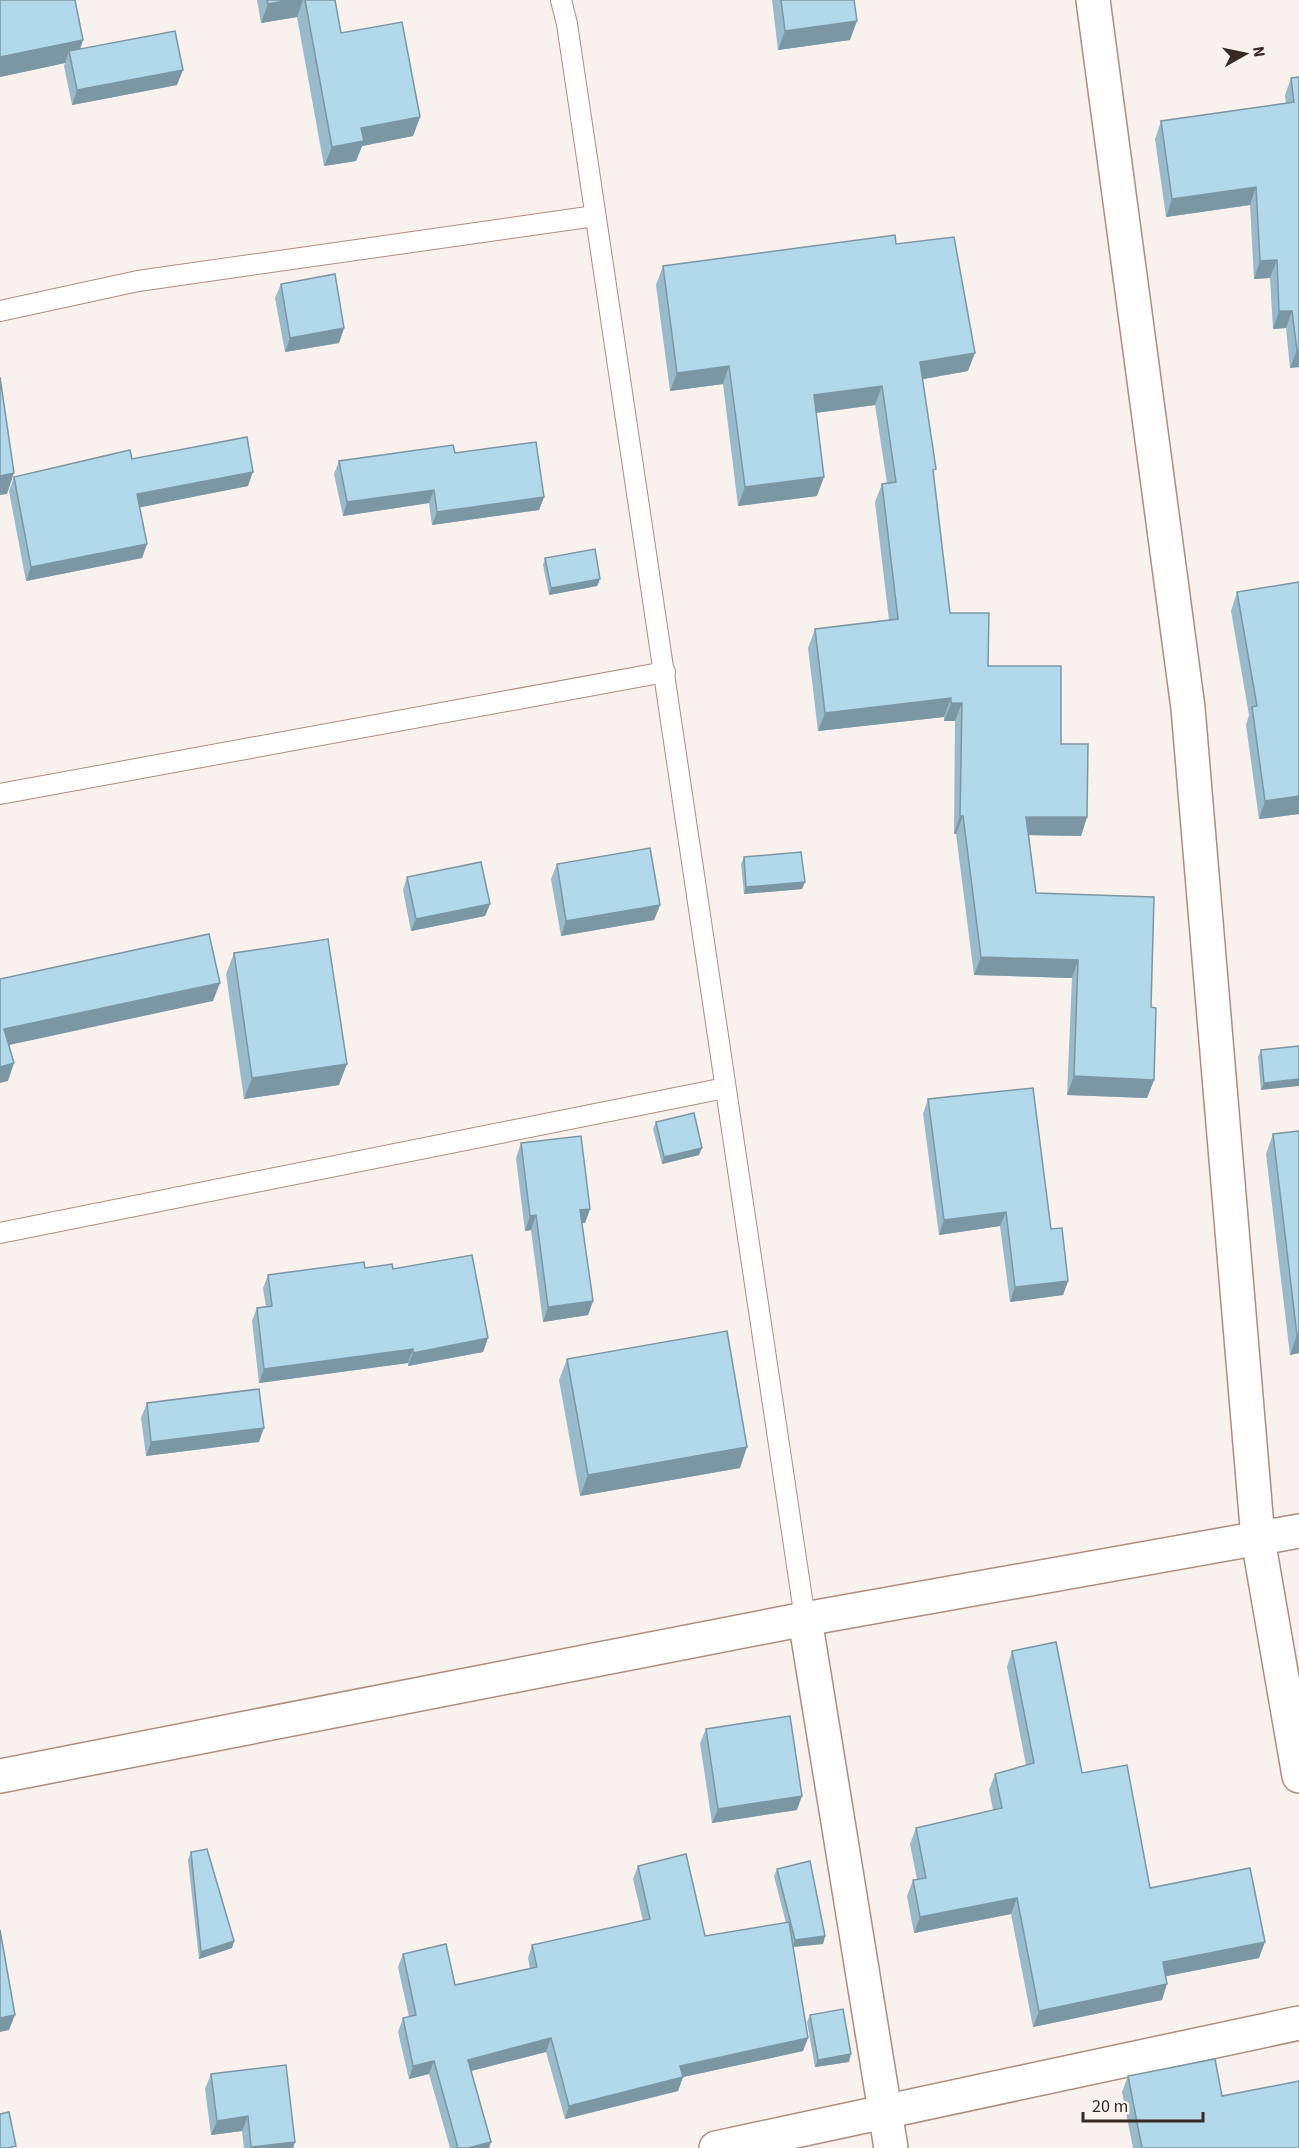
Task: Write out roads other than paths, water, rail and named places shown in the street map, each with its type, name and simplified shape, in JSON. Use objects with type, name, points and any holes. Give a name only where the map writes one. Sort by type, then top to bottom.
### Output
[{"type":"street","points":[[1093,0],[1188,708],[1258,1539],[1299,1776]]},
{"type":"street","points":[[0,1776],[805,1619],[1299,1531]]},
{"type":"street","points":[[805,1619],[891,2148]]},
{"type":"street","points":[[716,2148],[1299,2023]]},
{"type":"lane","points":[[561,0],[567,24],[665,672],[805,1619]]},
{"type":"lane","points":[[0,311],[138,281],[595,216]]},
{"type":"lane","points":[[0,794],[665,672]]},
{"type":"lane","points":[[0,1233],[725,1088]]}]
